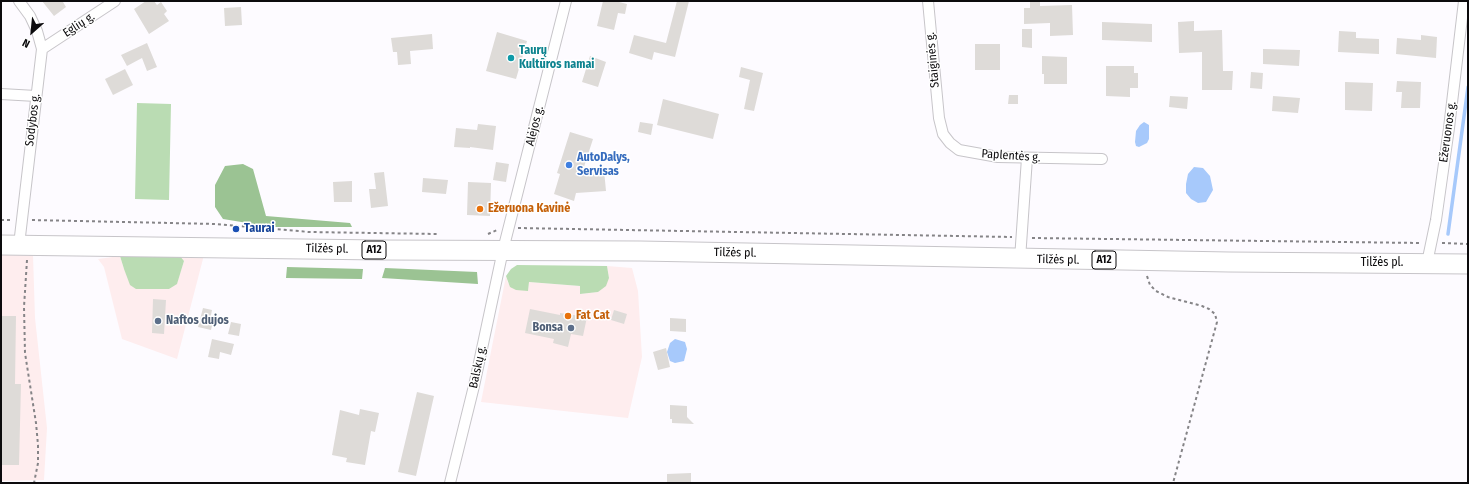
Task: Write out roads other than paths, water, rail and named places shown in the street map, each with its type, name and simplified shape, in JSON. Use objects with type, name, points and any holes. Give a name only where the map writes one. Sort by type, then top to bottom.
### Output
[{"type":"highway","name":"Tilžės pl.","points":[[16,245],[380,250],[640,251],[1147,261],[1468,264]]},
{"type":"street","name":"Sodybos g.","points":[[16,245],[22,220],[42,49],[35,26],[19,1]]},
{"type":"street","name":"Eglių g.","points":[[42,49],[115,1]]},
{"type":"street","name":"Alėjos g.","points":[[503,250],[566,1]]},
{"type":"street","name":"Staiginės g.","points":[[928,1],[939,118]]},
{"type":"street","name":"Ežeruonos g.","points":[[1427,263],[1436,220],[1449,128],[1464,1]]},
{"type":"street","points":[[1,94],[36,96]]},
{"type":"street","name":"Paplentės g.","points":[[939,118],[943,134],[950,143],[959,150],[998,157],[1102,159]]},
{"type":"street","points":[[1020,259],[1027,158]]},
{"type":"street","name":"Balskų g.","points":[[450,483],[474,386],[503,250]]},
{"type":"water","points":[[1144,122],[1149,125],[1149,139],[1147,143],[1139,147],[1136,146],[1135,142],[1136,131]]},
{"type":"water","points":[[1194,167],[1203,168],[1210,176],[1213,190],[1206,202],[1198,203],[1191,199],[1186,193],[1188,174]]},
{"type":"water","points":[[675,339],[685,342],[687,349],[684,361],[675,363],[670,361],[667,352],[670,343]]},
{"type":"waterway","points":[[1448,234],[1468,87]]},
{"type":"place","name":"Taurų Kultūros namai","points":[[511,58]]},
{"type":"place","name":"AutoDalys, Servisas","points":[[569,165]]},
{"type":"place","name":"Ežeruona Kavinė","points":[[480,209]]},
{"type":"place","name":"Taurai","points":[[236,229]]},
{"type":"place","name":"Fat Cat","points":[[568,316]]},
{"type":"place","name":"Naftos dujos","points":[[158,321]]},
{"type":"place","name":"Bonsa","points":[[571,328]]}]
